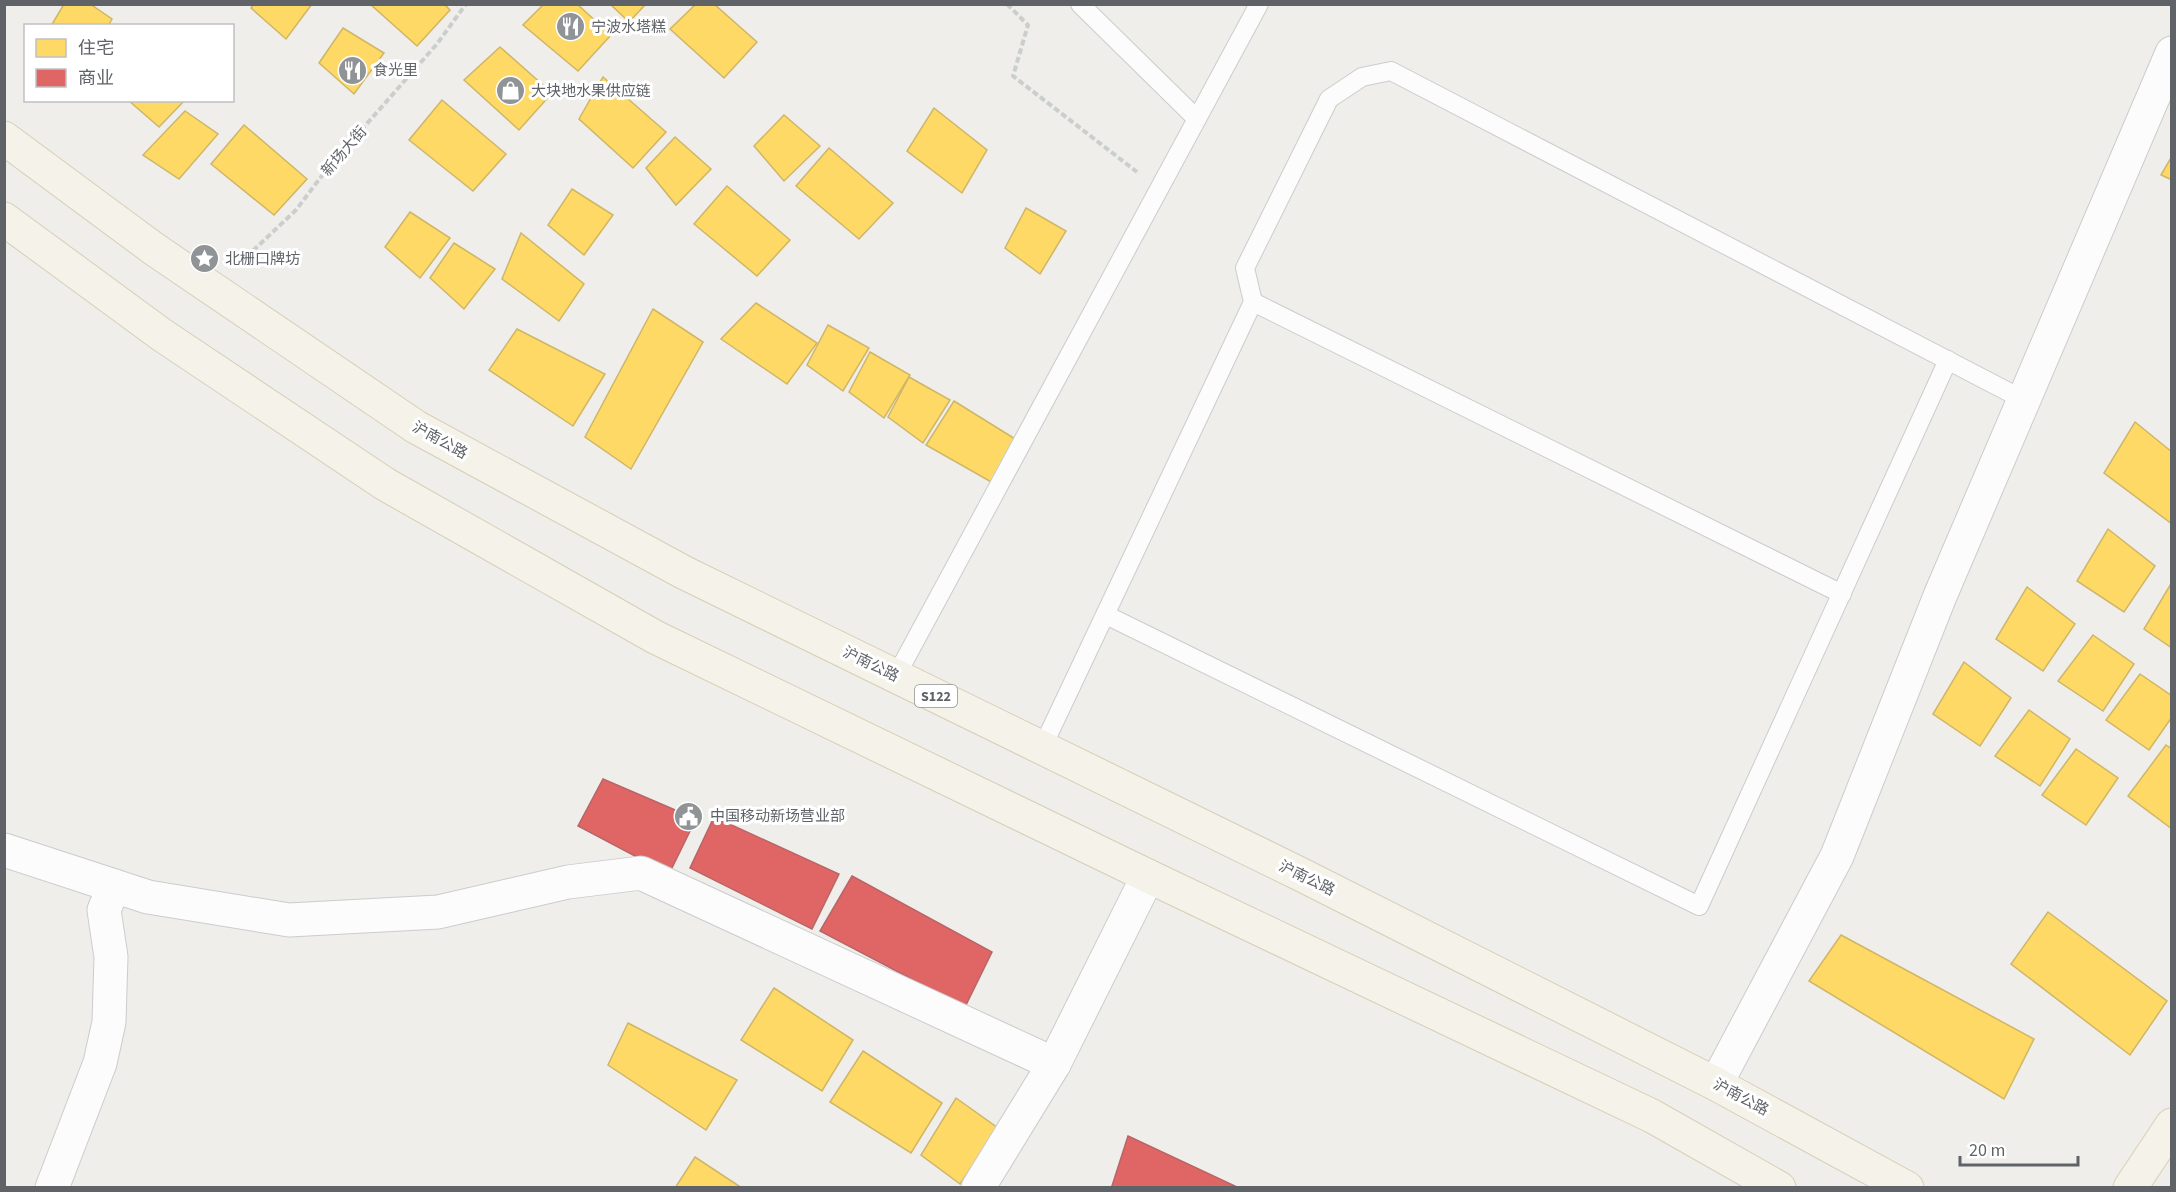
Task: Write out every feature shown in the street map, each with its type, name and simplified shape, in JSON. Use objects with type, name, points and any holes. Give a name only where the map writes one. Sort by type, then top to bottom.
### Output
[{"type":"main road","name":"沪南公路","points":[[4,138],[154,249],[416,427],[683,572],[1716,1084],[1907,1188]]},
{"type":"main road","points":[[4,219],[162,335],[385,484],[655,637],[1148,876],[1652,1116],[1779,1188]]},
{"type":"main road","points":[[2130,1188],[2172,1125]]},
{"type":"street","points":[[1716,1084],[1838,856],[1940,597],[2172,53]]},
{"type":"street","points":[[4,850],[148,897],[289,920],[438,912],[568,882],[641,873],[1054,1064]]},
{"type":"street","points":[[978,1188],[1054,1064],[1148,876]]},
{"type":"street","points":[[52,1188],[100,1063],[109,1022],[111,957],[104,910],[114,886]]},
{"type":"lane","points":[[1080,4],[1197,119]]},
{"type":"lane","points":[[896,676],[1197,119],[1252,8]]},
{"type":"lane","points":[[1042,748],[1253,302],[1245,268],[1329,99],[1362,77],[1390,71],[2024,400]]},
{"type":"lane","points":[[1253,302],[1842,594]]},
{"type":"lane","points":[[1106,615],[1699,906],[1948,360]]},
{"type":"path","name":"新场大街","points":[[213,289],[296,210],[327,169],[437,44],[466,4]]},
{"type":"path","points":[[1007,4],[1028,25],[1013,76],[1159,189]]},
{"type":"building: 住宅","points":[[64,4],[90,4],[112,19],[109,24],[52,24]]},
{"type":"building: 住宅","points":[[254,4],[312,4],[286,39],[251,8]]},
{"type":"building: 住宅","points":[[370,4],[444,4],[450,10],[417,46]]},
{"type":"building: 住宅","points":[[544,4],[577,4],[611,35],[578,71],[523,25]]},
{"type":"building: 住宅","points":[[610,4],[646,4],[629,22]]},
{"type":"building: 住宅","points":[[696,4],[714,4],[757,42],[724,78],[670,29]]},
{"type":"building: 住宅","points":[[343,28],[384,53],[354,94],[319,63]]},
{"type":"building: 住宅","points":[[500,47],[552,93],[519,130],[464,80]]},
{"type":"building: 住宅","points":[[603,77],[666,132],[633,168],[579,119]]},
{"type":"building: 住宅","points":[[442,100],[506,154],[473,191],[409,140]]},
{"type":"building: 住宅","points":[[130,102],[183,102],[159,127]]},
{"type":"building: 住宅","points":[[934,108],[987,150],[962,193],[907,151]]},
{"type":"building: 住宅","points":[[185,111],[218,134],[179,179],[143,155]]},
{"type":"building: 住宅","points":[[784,115],[820,146],[784,181],[754,146]]},
{"type":"building: 住宅","points":[[244,125],[307,179],[274,215],[211,164]]},
{"type":"building: 住宅","points":[[675,137],[711,169],[676,205],[646,168]]},
{"type":"building: 住宅","points":[[829,148],[893,203],[859,239],[796,186]]},
{"type":"building: 住宅","points":[[2172,156],[2172,180],[2161,175]]},
{"type":"building: 住宅","points":[[727,186],[790,240],[757,276],[694,224]]},
{"type":"building: 住宅","points":[[572,189],[613,215],[584,255],[548,225]]},
{"type":"building: 住宅","points":[[1026,208],[1066,231],[1040,274],[1005,248]]},
{"type":"building: 住宅","points":[[410,212],[450,238],[420,278],[385,247]]},
{"type":"building: 住宅","points":[[521,233],[584,284],[559,321],[502,279]]},
{"type":"building: 住宅","points":[[454,243],[495,269],[464,309],[430,278]]},
{"type":"building: 住宅","points":[[756,303],[817,343],[787,384],[721,339]]},
{"type":"building: 住宅","points":[[653,309],[703,342],[631,469],[585,437]]},
{"type":"building: 住宅","points":[[828,325],[869,348],[843,391],[807,365]]},
{"type":"building: 住宅","points":[[517,329],[605,374],[573,426],[489,370]]},
{"type":"building: 住宅","points":[[870,352],[910,375],[884,418],[849,392]]},
{"type":"building: 住宅","points":[[909,377],[950,400],[923,443],[888,417]]},
{"type":"building: 住宅","points":[[954,401],[1020,442],[993,483],[926,445]]},
{"type":"building: 住宅","points":[[2135,422],[2172,452],[2172,524],[2104,473]]},
{"type":"building: 住宅","points":[[2108,529],[2155,566],[2124,612],[2077,581]]},
{"type":"building: 住宅","points":[[2172,582],[2172,648],[2144,629]]},
{"type":"building: 住宅","points":[[2027,587],[2075,624],[2043,671],[1996,639]]},
{"type":"building: 住宅","points":[[2093,635],[2134,664],[2103,711],[2058,681]]},
{"type":"building: 住宅","points":[[1964,662],[2011,698],[1980,746],[1933,714]]},
{"type":"building: 住宅","points":[[2140,674],[2172,696],[2172,717],[2149,750],[2106,720]]},
{"type":"building: 住宅","points":[[2029,710],[2070,739],[2040,786],[1995,756]]},
{"type":"building: 住宅","points":[[2166,745],[2172,749],[2172,829],[2128,796]]},
{"type":"building: 住宅","points":[[2076,749],[2118,778],[2086,825],[2042,795]]},
{"type":"building: 住宅","points":[[2048,912],[2167,1001],[2130,1055],[2011,964]]},
{"type":"building: 住宅","points":[[1841,935],[2034,1039],[2004,1099],[1809,981]]},
{"type":"building: 住宅","points":[[774,988],[853,1040],[822,1091],[741,1040]]},
{"type":"building: 住宅","points":[[628,1023],[737,1080],[706,1130],[608,1065]]},
{"type":"building: 住宅","points":[[863,1051],[942,1103],[911,1153],[830,1102]]},
{"type":"building: 住宅","points":[[956,1098],[998,1128],[960,1184],[921,1155]]},
{"type":"building: 住宅","points":[[695,1157],[742,1188],[675,1188]]},
{"type":"building: 商业","points":[[603,779],[696,819],[669,874],[578,826]]},
{"type":"building: 商业","points":[[714,817],[839,874],[812,929],[690,868]]},
{"type":"building: 商业","points":[[852,876],[992,952],[965,1007],[820,931]]},
{"type":"building: 商业","points":[[1128,1136],[1239,1188],[1115,1188],[1112,1186]]},
{"type":"place","name":"宁波水塔糕","points":[[570,27]]},
{"type":"place","name":"食光里","points":[[352,70]]},
{"type":"place","name":"大块地水果供应链","points":[[510,91]]},
{"type":"place","name":"北栅口牌坊","points":[[204,259]]},
{"type":"place","name":"中国移动新场营业部","points":[[689,816]]}]
